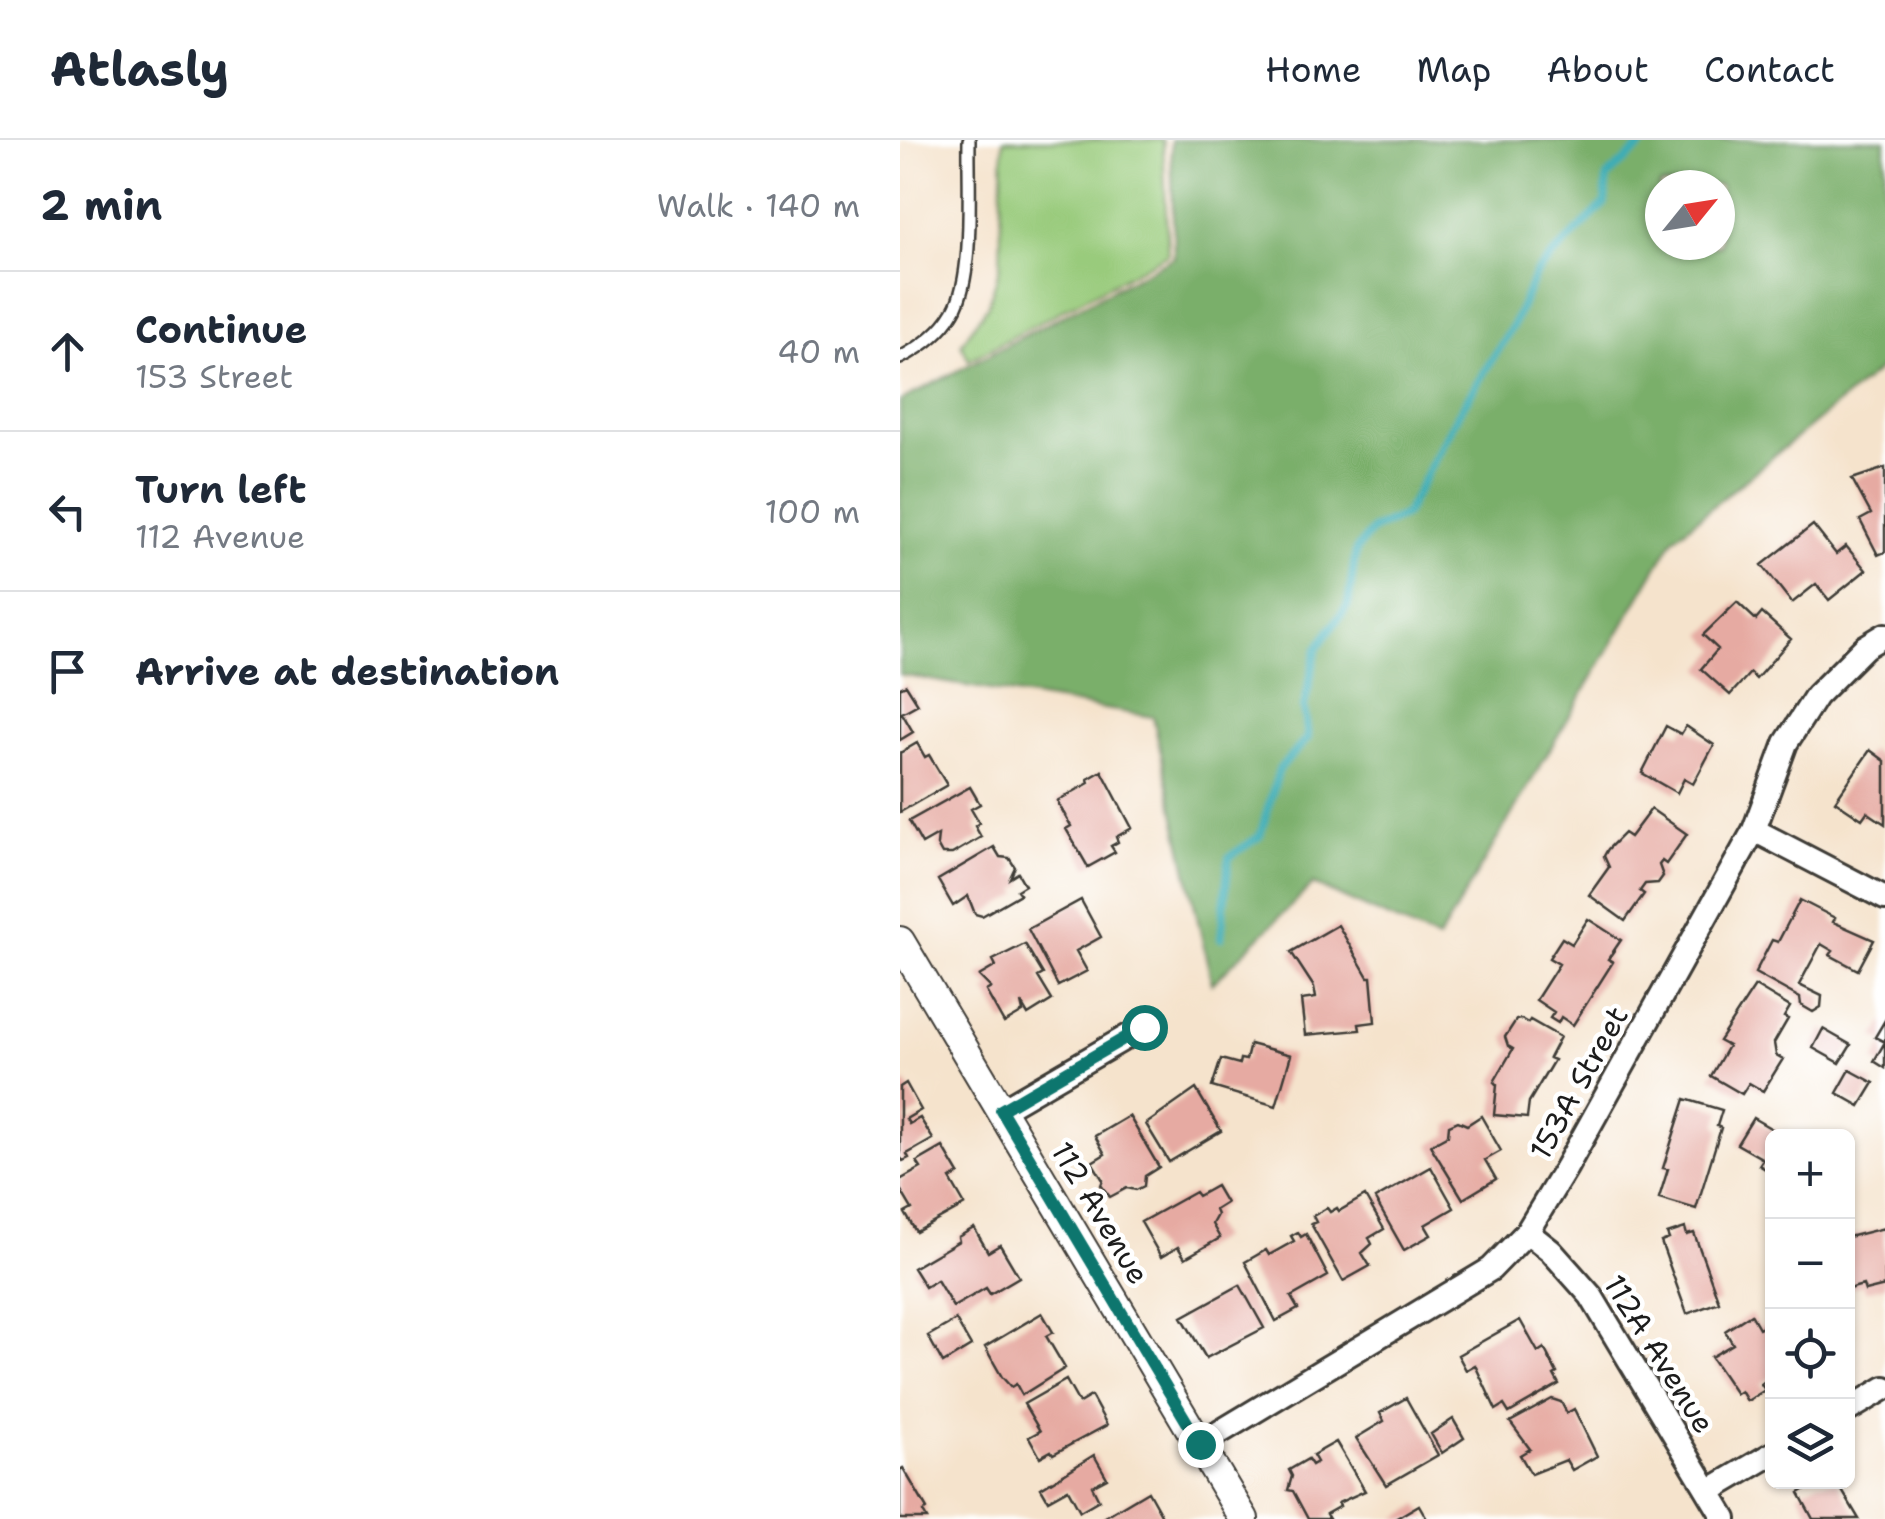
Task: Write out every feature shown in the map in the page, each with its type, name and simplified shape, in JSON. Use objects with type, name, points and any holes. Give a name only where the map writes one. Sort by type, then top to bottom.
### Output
[{"type":"street","name":"153A Street","points":[[1200,1444],[1491,1269],[1527,1232],[1576,1152],[1754,830],[1786,744],[1816,696],[1865,647],[1885,634]]},
{"type":"street","points":[[1754,830],[1885,898]]},
{"type":"street","name":"112 Avenue","points":[[900,941],[1244,1519]]},
{"type":"street","points":[[1001,1110],[1144,1027]]},
{"type":"street","name":"112A Avenue","points":[[1527,1232],[1552,1250],[1591,1296],[1725,1519]]},
{"type":"street","points":[[1855,1406],[1885,1388]]},
{"type":"street","points":[[1709,1491],[1765,1458]]},
{"type":"lane","points":[[900,358],[939,331],[954,311],[966,279],[970,140]]},
{"type":"green space","points":[[1003,140],[1163,140],[1168,254],[969,360],[961,344],[988,305],[1000,267]]},
{"type":"green space","points":[[1171,140],[1885,140],[1885,365],[1674,538],[1438,940],[1313,884],[1212,984],[1153,717],[900,675],[900,401],[1174,257]]},
{"type":"building","points":[[1885,468],[1885,552],[1878,555],[1860,520],[1871,514],[1852,479]]},
{"type":"building","points":[[1813,525],[1836,554],[1846,546],[1866,570],[1829,600],[1816,584],[1792,603],[1762,565]]},
{"type":"building","points":[[1737,602],[1756,620],[1762,613],[1791,639],[1756,679],[1750,673],[1730,695],[1701,669],[1718,649],[1703,635]]},
{"type":"building","points":[[906,685],[918,704],[902,713],[913,732],[900,740],[900,688]]},
{"type":"building","points":[[1666,726],[1681,734],[1686,726],[1714,745],[1693,784],[1684,779],[1677,793],[1642,773]]},
{"type":"building","points":[[917,743],[947,785],[900,812],[900,753]]},
{"type":"building","points":[[1870,750],[1885,761],[1885,824],[1867,812],[1862,819],[1835,801]]},
{"type":"building","points":[[1102,771],[1132,828],[1116,837],[1118,842],[1111,846],[1115,852],[1088,867],[1066,829],[1071,826],[1057,801]]},
{"type":"building","points":[[970,787],[980,804],[971,809],[981,837],[952,854],[942,854],[937,845],[938,835],[922,844],[909,821]]},
{"type":"building","points":[[1651,809],[1687,834],[1666,864],[1662,861],[1659,865],[1663,876],[1658,883],[1645,884],[1640,891],[1644,894],[1625,921],[1589,895],[1609,867],[1604,856],[1608,849],[1624,833],[1630,837]]},
{"type":"building","points":[[994,847],[1000,857],[1009,858],[1015,867],[1010,878],[1018,873],[1025,885],[1017,890],[1020,894],[982,916],[975,914],[968,896],[953,906],[938,880]]},
{"type":"building","points":[[1081,900],[1101,937],[1076,951],[1087,971],[1058,986],[1028,929]]},
{"type":"building","points":[[1800,900],[1835,918],[1833,922],[1874,940],[1858,970],[1830,955],[1833,951],[1821,944],[1799,985],[1822,996],[1821,1007],[1813,1012],[1801,1005],[1800,998],[1755,973],[1772,940],[1778,942]]},
{"type":"building","points":[[1588,919],[1621,940],[1608,959],[1613,962],[1573,1025],[1561,1017],[1558,1023],[1550,1018],[1554,1012],[1536,1000],[1559,964],[1549,958],[1562,938],[1572,944]]},
{"type":"building","points":[[1338,925],[1371,977],[1375,1022],[1359,1024],[1360,1030],[1305,1035],[1301,1000],[1316,998],[1314,987],[1291,952]]},
{"type":"building","points":[[1025,944],[1043,974],[1038,977],[1052,1000],[1028,1015],[1021,1003],[1023,1012],[1004,1023],[986,991],[991,988],[979,976],[996,966],[993,960]]},
{"type":"building","points":[[1755,986],[1790,1007],[1784,1017],[1788,1019],[1774,1043],[1776,1055],[1783,1059],[1763,1091],[1749,1083],[1742,1094],[1711,1076],[1728,1046],[1719,1041]]},
{"type":"building","points":[[1516,1020],[1560,1037],[1549,1058],[1554,1060],[1529,1102],[1527,1118],[1494,1115],[1494,1082],[1513,1049],[1505,1037]]},
{"type":"building","points":[[1885,1020],[1885,1042],[1875,1037]]},
{"type":"building","points":[[1823,1029],[1851,1045],[1840,1063],[1813,1048]]},
{"type":"building","points":[[1885,1042],[1885,1068],[1874,1061]]},
{"type":"building","points":[[1250,1044],[1291,1055],[1276,1106],[1212,1087],[1221,1059],[1239,1064],[1240,1059],[1246,1060]]},
{"type":"building","points":[[1850,1070],[1874,1083],[1860,1106],[1837,1093]]},
{"type":"building","points":[[906,1083],[921,1110],[906,1119],[909,1124],[920,1118],[933,1139],[907,1154],[909,1158],[903,1161],[900,1087]]},
{"type":"building","points":[[1196,1089],[1221,1131],[1169,1162],[1146,1124]]},
{"type":"building","points":[[1685,1099],[1722,1110],[1717,1126],[1721,1128],[1696,1209],[1659,1198],[1668,1169],[1663,1168]]},
{"type":"building","points":[[1129,1116],[1159,1167],[1145,1176],[1144,1186],[1136,1190],[1127,1188],[1110,1197],[1092,1162],[1105,1154],[1095,1136]]},
{"type":"building","points":[[1481,1116],[1501,1151],[1485,1160],[1496,1179],[1463,1199],[1430,1145],[1448,1135],[1449,1125],[1458,1121],[1467,1125]]},
{"type":"building","points":[[1753,1118],[1772,1129],[1765,1129],[1765,1169],[1759,1165],[1763,1159],[1737,1144]]},
{"type":"building","points":[[943,1147],[959,1174],[950,1179],[965,1205],[916,1232],[905,1213],[912,1209],[900,1189],[900,1180],[921,1168],[917,1162]]},
{"type":"building","points":[[1431,1167],[1454,1208],[1425,1225],[1431,1235],[1404,1250],[1375,1199]]},
{"type":"building","points":[[1216,1186],[1226,1203],[1215,1210],[1217,1215],[1212,1224],[1220,1238],[1185,1258],[1178,1247],[1161,1257],[1141,1222],[1195,1192],[1198,1196]]},
{"type":"building","points":[[1365,1196],[1384,1229],[1369,1238],[1372,1244],[1362,1253],[1370,1266],[1343,1281],[1311,1224],[1316,1222],[1313,1216],[1327,1208],[1330,1212],[1337,1208],[1339,1211]]},
{"type":"building","points":[[974,1228],[988,1252],[1000,1245],[1019,1277],[990,1294],[986,1288],[953,1307],[937,1280],[925,1287],[913,1268]]},
{"type":"building","points":[[1685,1228],[1687,1235],[1694,1233],[1719,1302],[1687,1314],[1661,1242],[1669,1239],[1667,1234]]},
{"type":"building","points":[[1884,1228],[1885,1286],[1865,1291],[1863,1285],[1855,1287],[1855,1235]]},
{"type":"building","points":[[1298,1232],[1301,1237],[1306,1234],[1328,1276],[1291,1297],[1298,1309],[1276,1321],[1245,1262],[1266,1250],[1269,1255],[1294,1241],[1291,1236]]},
{"type":"building","points":[[1240,1285],[1264,1328],[1206,1358],[1182,1317]]},
{"type":"building","points":[[1042,1313],[1053,1332],[1046,1336],[1065,1368],[1022,1395],[1016,1384],[1011,1387],[1002,1377],[985,1347]]},
{"type":"building","points":[[1751,1314],[1759,1328],[1765,1325],[1765,1381],[1761,1384],[1765,1390],[1747,1401],[1741,1391],[1736,1394],[1711,1357],[1733,1344],[1725,1331]]},
{"type":"building","points":[[956,1320],[971,1346],[943,1363],[928,1336]]},
{"type":"building","points":[[1520,1320],[1538,1352],[1544,1348],[1559,1384],[1509,1413],[1504,1405],[1496,1410],[1475,1365],[1466,1370],[1458,1355]]},
{"type":"building","points":[[1066,1380],[1079,1403],[1091,1396],[1107,1425],[1040,1457],[1029,1437],[1040,1431],[1024,1404]]},
{"type":"building","points":[[1406,1398],[1438,1455],[1386,1485],[1356,1438],[1384,1421],[1380,1413]]},
{"type":"building","points":[[1552,1399],[1561,1402],[1567,1413],[1574,1409],[1597,1456],[1572,1470],[1566,1460],[1531,1474],[1520,1455],[1530,1449],[1510,1422]]},
{"type":"building","points":[[1453,1419],[1464,1438],[1442,1453],[1431,1434]]},
{"type":"building","points":[[1336,1442],[1365,1491],[1338,1503],[1340,1506],[1326,1514],[1329,1519],[1308,1519],[1293,1491],[1288,1490],[1292,1476],[1289,1470],[1308,1459],[1312,1465],[1317,1462],[1313,1455]]},
{"type":"building","points":[[1094,1455],[1107,1478],[1092,1486],[1099,1500],[1080,1511],[1068,1489],[1048,1500],[1041,1488]]},
{"type":"building","points":[[903,1468],[927,1509],[923,1512],[927,1519],[900,1519]]},
{"type":"building","points":[[1806,1489],[1841,1489],[1859,1519],[1813,1519],[1799,1493]]},
{"type":"building","points":[[1148,1491],[1162,1516],[1157,1519],[1101,1519]]},
{"type":"building","points":[[1419,1505],[1427,1519],[1395,1519]]},
{"type":"waterway","points":[[1221,938],[1229,857],[1260,836],[1279,769],[1308,738],[1304,707],[1317,648],[1348,605],[1356,550],[1372,530],[1405,515],[1458,414],[1512,327],[1536,273],[1605,203],[1607,177],[1648,140]]},
{"type":"route","points":[[1144,1027],[1001,1110],[1200,1444]]}]
